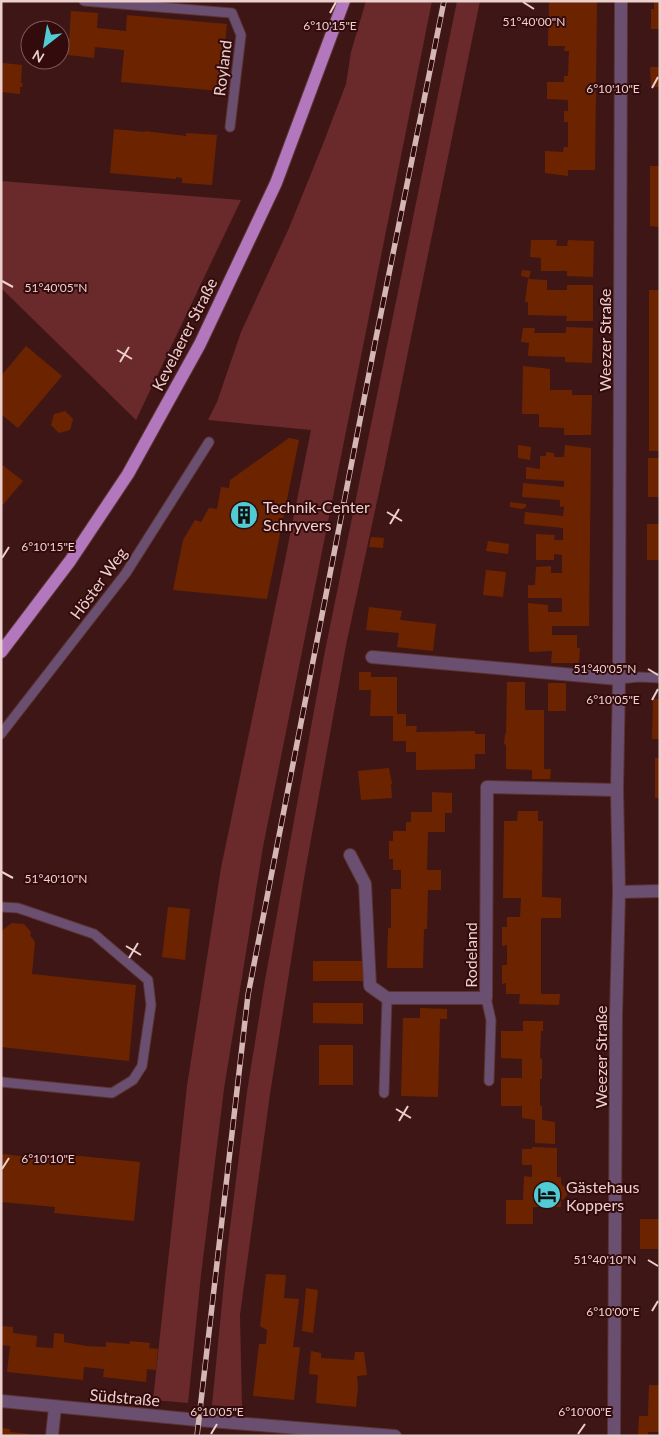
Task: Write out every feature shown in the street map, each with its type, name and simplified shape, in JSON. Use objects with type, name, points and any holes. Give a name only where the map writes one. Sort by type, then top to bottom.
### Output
[{"type":"main road","name":"Kevelaerer Straße","points":[[1,652],[70,561],[128,474],[200,344],[276,182],[344,1]]},
{"type":"street","name":"Weezer Straße","points":[[614,1436],[616,1025],[619,892],[617,790],[621,1]]},
{"type":"street","points":[[372,656],[619,679]]},
{"type":"street","name":"Rodeland","points":[[387,998],[486,998],[487,787],[617,790]]},
{"type":"street","points":[[350,854],[365,884],[370,986],[387,998]]},
{"type":"street","points":[[619,892],[660,891]]},
{"type":"street","name":"Südstraße","points":[[1,1401],[395,1436]]},
{"type":"street","points":[[52,1436],[55,1407]]},
{"type":"lane","name":"Royland","points":[[84,1],[232,13],[241,35],[230,127]]},
{"type":"lane","name":"Höster Weg","points":[[1,734],[126,573],[209,442]]},
{"type":"lane","points":[[619,679],[638,677],[660,678]]},
{"type":"lane","points":[[1,907],[18,908],[94,934],[148,980],[151,1005],[142,1066],[133,1080],[112,1093],[1,1082]]},
{"type":"lane","points":[[384,1093],[387,998]]},
{"type":"lane","points":[[486,998],[491,1020],[489,1081]]},
{"type":"shaded area","points":[[366,1],[432,1],[263,847],[224,1089],[201,1275],[188,1403],[153,1400],[187,1086],[221,868],[311,430],[208,420],[217,402],[241,332],[289,228],[346,84],[351,52]]},
{"type":"shaded area","points":[[457,1],[480,1],[346,645],[304,878],[270,1094],[240,1315],[242,1408],[212,1405],[227,1252],[247,1092],[265,980],[324,656]]},
{"type":"shaded area","points":[[1,181],[241,200],[136,420],[1,288]]},
{"type":"building","points":[[549,1],[597,1],[595,170],[568,170],[568,176],[545,173],[545,151],[563,152],[564,147],[568,147],[568,122],[564,122],[564,111],[568,111],[568,100],[547,99],[547,82],[564,82],[564,76],[568,76],[569,51],[564,51],[565,46],[548,46]]},
{"type":"building","points":[[654,1],[660,1],[660,29],[651,29],[651,9],[654,9]]},
{"type":"building","points":[[71,11],[98,13],[97,28],[126,31],[127,15],[227,24],[220,91],[121,82],[124,50],[95,47],[94,58],[70,55]]},
{"type":"building","points":[[3,63],[20,65],[21,83],[23,83],[22,87],[20,87],[20,94],[1,92],[1,65]]},
{"type":"building","points":[[650,67],[660,67],[660,87],[651,87]]},
{"type":"building","points":[[114,129],[186,136],[186,133],[217,135],[212,185],[182,183],[182,178],[176,177],[176,179],[110,173]]},
{"type":"building","points":[[650,166],[660,166],[660,227],[650,226]]},
{"type":"building","points":[[531,240],[557,240],[556,246],[567,246],[568,240],[594,241],[593,277],[567,276],[567,271],[541,271],[541,258],[530,257]]},
{"type":"building","points":[[522,270],[531,271],[529,278],[521,276]]},
{"type":"building","points":[[528,279],[547,280],[547,290],[567,290],[567,285],[593,285],[593,321],[566,321],[567,316],[528,315],[528,302],[525,302]]},
{"type":"building","points":[[649,290],[660,290],[660,451],[649,451]]},
{"type":"building","points":[[566,327],[593,328],[592,363],[565,362],[565,357],[528,356],[529,343],[521,342],[523,328],[535,328],[534,333],[566,333]]},
{"type":"building","points":[[26,346],[62,376],[18,428],[1,414],[1,376]]},
{"type":"building","points":[[523,366],[550,369],[550,390],[572,390],[572,395],[592,395],[591,435],[564,435],[564,428],[539,427],[539,414],[522,414]]},
{"type":"building","points":[[65,411],[73,419],[70,430],[59,433],[51,425],[54,414]]},
{"type":"building","name":"Technik-Center Schryvers","points":[[289,438],[299,440],[267,599],[173,590],[183,540],[195,520],[201,522],[209,508],[217,509],[221,487],[229,488],[230,480]]},
{"type":"building","points":[[518,445],[531,447],[530,460],[518,458]]},
{"type":"building","points":[[565,445],[591,448],[589,626],[552,626],[552,635],[577,635],[577,648],[580,648],[579,663],[551,663],[552,651],[529,652],[528,603],[548,605],[548,612],[562,612],[562,598],[528,598],[528,585],[535,585],[536,567],[551,566],[551,573],[562,573],[562,555],[554,554],[554,560],[536,560],[536,534],[555,535],[554,540],[563,540],[563,528],[524,524],[525,512],[563,516],[564,506],[560,507],[560,500],[522,497],[523,483],[564,487],[564,481],[526,479],[526,467],[540,469],[540,456],[546,456],[546,452],[554,453],[554,457],[564,457]]},
{"type":"building","points":[[648,458],[660,458],[660,497],[648,497]]},
{"type":"building","points":[[1,464],[23,481],[1,507]]},
{"type":"building","points":[[510,502],[526,504],[526,507],[522,509],[510,507]]},
{"type":"building","points":[[647,524],[660,524],[660,560],[647,560]]},
{"type":"building","points":[[371,537],[384,538],[383,548],[369,547]]},
{"type":"building","points":[[488,541],[509,544],[508,554],[486,551]]},
{"type":"building","points":[[486,570],[506,572],[503,597],[483,595]]},
{"type":"building","points":[[369,607],[402,611],[400,620],[436,624],[433,651],[397,647],[399,633],[366,630]]},
{"type":"building","points":[[359,672],[371,672],[371,677],[397,677],[397,714],[406,714],[406,726],[417,726],[416,732],[475,731],[475,734],[485,734],[485,754],[475,754],[475,769],[416,770],[416,752],[406,752],[406,741],[393,741],[393,716],[370,716],[371,690],[359,690]]},
{"type":"building","points":[[507,682],[525,682],[525,710],[544,710],[544,769],[551,769],[550,779],[532,779],[532,770],[506,769],[506,745],[504,744],[506,734]]},
{"type":"building","points":[[548,683],[566,683],[566,711],[548,711]]},
{"type":"building","points":[[653,699],[660,699],[660,739],[652,739]]},
{"type":"building","points":[[655,758],[660,758],[660,798],[655,798]]},
{"type":"building","points":[[389,768],[392,798],[361,800],[358,771]]},
{"type":"building","points":[[432,792],[452,793],[452,813],[445,813],[445,832],[428,832],[427,870],[441,870],[441,890],[428,890],[423,968],[387,968],[388,928],[391,928],[391,889],[401,889],[401,870],[393,870],[393,859],[389,859],[389,841],[393,841],[393,831],[406,831],[406,822],[411,822],[411,812],[432,812]]},
{"type":"building","points":[[518,811],[538,811],[538,821],[543,821],[542,897],[561,898],[561,918],[541,918],[541,994],[560,994],[559,1005],[519,1004],[520,994],[506,994],[506,983],[502,984],[502,965],[507,965],[507,945],[502,946],[502,927],[507,927],[507,917],[520,917],[521,898],[503,898],[504,821],[517,821]]},
{"type":"building","points":[[168,907],[190,909],[185,960],[162,957]]},
{"type":"building","points":[[12,923],[24,924],[31,932],[30,935],[35,942],[32,974],[136,985],[129,1061],[1,1047],[1,931]]},
{"type":"building","points":[[313,961],[363,961],[363,981],[313,981]]},
{"type":"building","points":[[313,1003],[363,1003],[363,1024],[313,1023]]},
{"type":"building","points":[[420,1008],[447,1009],[447,1019],[440,1019],[438,1097],[401,1096],[403,1018],[420,1018]]},
{"type":"building","points":[[523,1021],[543,1021],[540,1058],[542,1059],[542,1079],[540,1079],[540,1106],[542,1106],[542,1120],[555,1122],[555,1144],[535,1143],[535,1120],[522,1118],[522,1106],[501,1106],[501,1078],[522,1078],[522,1059],[501,1058],[501,1031],[523,1031]]},
{"type":"building","points":[[319,1045],[353,1045],[353,1085],[319,1085]]},
{"type":"building","points":[[532,1147],[557,1148],[557,1177],[561,1177],[561,1184],[567,1189],[567,1195],[563,1200],[561,1199],[561,1207],[533,1207],[533,1224],[506,1224],[506,1200],[523,1200],[524,1176],[532,1177],[532,1165],[522,1165],[522,1149],[532,1149]]},
{"type":"building","points":[[1,1154],[60,1160],[60,1154],[140,1162],[134,1221],[54,1213],[55,1207],[1,1202]]},
{"type":"building","points":[[640,1219],[660,1219],[660,1264],[658,1264],[658,1249],[640,1249]]},
{"type":"building","points":[[266,1274],[286,1275],[284,1298],[299,1299],[293,1347],[300,1347],[294,1400],[253,1396],[259,1344],[266,1344],[267,1330],[260,1326]]},
{"type":"building","points":[[306,1288],[318,1290],[313,1333],[302,1331]]},
{"type":"building","points":[[1,1326],[13,1327],[13,1333],[37,1336],[36,1347],[53,1348],[54,1333],[64,1334],[64,1342],[86,1346],[106,1347],[106,1342],[130,1344],[130,1341],[150,1343],[149,1348],[158,1349],[156,1370],[147,1369],[146,1382],[103,1377],[104,1369],[84,1367],[83,1380],[7,1372],[10,1346],[1,1345]]},
{"type":"building","points":[[311,1351],[321,1353],[321,1358],[354,1360],[355,1352],[364,1352],[367,1375],[357,1376],[356,1407],[316,1403],[318,1375],[309,1374]]},
{"type":"building","points":[[649,1385],[660,1385],[660,1432],[648,1432],[648,1435],[638,1435],[639,1416],[648,1416]]},
{"type":"building","points":[[1,1428],[10,1429],[10,1432],[30,1434],[30,1436],[1,1436]]},
{"type":"railway","points":[[197,1436],[248,995],[375,343],[444,1]]},
{"type":"place","name":"Technik-Center Schryvers","points":[[244,515]]},
{"type":"place","name":"Gästehaus Koppers","points":[[547,1195]]}]
